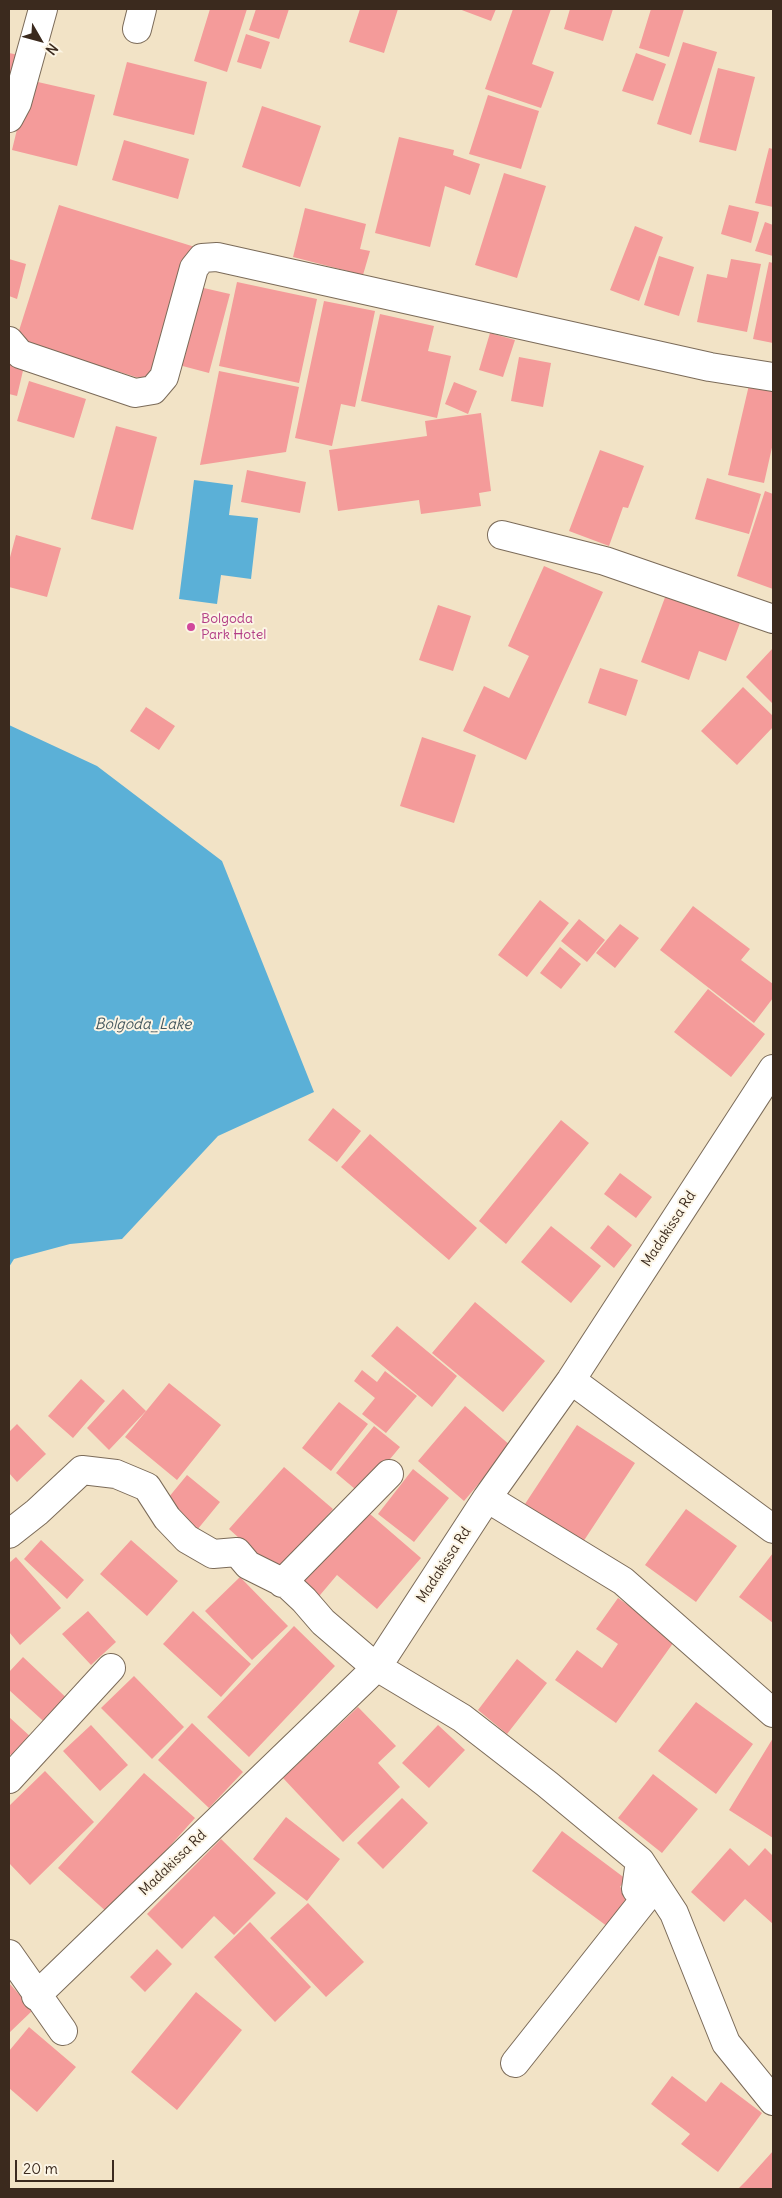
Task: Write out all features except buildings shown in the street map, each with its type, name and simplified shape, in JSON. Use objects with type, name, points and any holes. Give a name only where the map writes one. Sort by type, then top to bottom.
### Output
[{"type":"street","points":[[9,118],[17,103],[43,9]]},
{"type":"street","points":[[9,341],[20,354],[135,393],[153,390],[164,377],[194,268],[202,258],[217,257],[710,366],[773,376]]},
{"type":"street","points":[[502,535],[605,561],[773,619]]},
{"type":"street","name":"Madakissa Rd","points":[[36,1996],[377,1667],[487,1498],[571,1380],[773,1069]]},
{"type":"street","points":[[571,1380],[773,1529]]},
{"type":"street","points":[[9,1534],[82,1470],[116,1474],[147,1487],[167,1518],[187,1539],[213,1554],[237,1552],[248,1566],[288,1585],[323,1622],[377,1667],[462,1718],[547,1784],[640,1862],[674,1913],[726,2043],[773,2101]]},
{"type":"street","points":[[282,1583],[390,1474]]},
{"type":"street","points":[[487,1498],[623,1581],[773,1713]]},
{"type":"street","points":[[9,1779],[111,1668]]},
{"type":"street","points":[[515,2063],[644,1900],[636,1889],[640,1862]]},
{"type":"street","points":[[9,1954],[36,1996],[63,2031]]},
{"type":"water","points":[[194,480],[233,485],[229,515],[258,518],[251,579],[221,575],[217,604],[179,599]]},
{"type":"water","name":"Bolgoda_Lake","points":[[9,725],[97,766],[222,861],[314,1092],[218,1136],[122,1239],[70,1244],[14,1259],[9,1267]]},
{"type":"place","name":"Bolgoda Park Hotel","points":[[191,627]]}]
